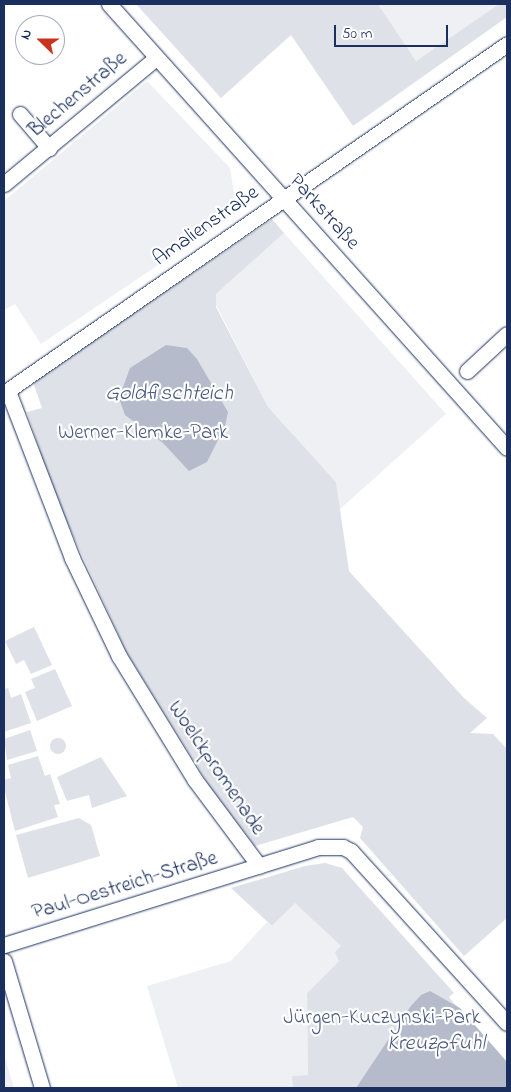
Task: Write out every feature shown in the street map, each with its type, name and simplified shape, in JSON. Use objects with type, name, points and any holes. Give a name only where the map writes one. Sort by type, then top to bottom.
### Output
[{"type":"street","name":"Parkstraße","points":[[109,4],[507,448]]},
{"type":"street","name":"Amalienstraße","points":[[6,392],[507,44]]},
{"type":"street","name":"Blechenstraße","points":[[4,184],[156,58]]},
{"type":"street","points":[[20,114],[49,148]]},
{"type":"street","points":[[467,371],[507,334]]},
{"type":"street","name":"Woelckpromenade","points":[[6,392],[72,558],[120,656],[195,780],[259,866],[318,848],[334,846],[351,851],[507,1024]]},
{"type":"street","name":"Paul-Oestreich-Straße","points":[[4,945],[259,866]]},
{"type":"street","points":[[4,961],[42,1088]]},
{"type":"shaded area","points":[[378,4],[499,4],[416,61]]},
{"type":"shaded area","points":[[147,81],[230,168],[237,212],[41,344],[15,304],[4,310],[4,201]]},
{"type":"shaded area","points":[[284,233],[446,414],[339,510],[336,482],[268,407],[214,301],[216,294]]},
{"type":"shaded area","points":[[295,902],[341,946],[339,961],[307,993],[308,1075],[293,1076],[293,1088],[178,1088],[147,986],[231,961],[267,922],[272,926]]},
{"type":"shaded area","points":[[4,1054],[14,1088],[4,1088]]},
{"type":"green space","points":[[136,4],[378,4],[416,61],[499,4],[507,4],[507,17],[353,126],[291,35],[221,98]]},
{"type":"green space","name":"Werner-Klemke-Park","points":[[272,219],[284,233],[216,294],[216,307],[268,407],[336,482],[349,571],[464,698],[487,718],[470,733],[493,734],[507,749],[507,918],[464,956],[360,838],[363,827],[353,817],[255,846],[209,785],[127,653],[55,496],[27,412],[42,408],[33,382]]},
{"type":"green space","points":[[34,627],[52,665],[31,674],[24,660],[16,664],[5,641]]},
{"type":"green space","points":[[55,669],[72,706],[37,721],[25,692],[35,688],[31,679]]},
{"type":"green space","points":[[8,688],[11,698],[21,694],[31,723],[4,732],[4,689]]},
{"type":"green space","points":[[30,730],[37,751],[7,760],[4,739]]},
{"type":"green space","points":[[58,738],[66,746],[58,754],[50,746]]},
{"type":"green space","points":[[38,756],[45,776],[50,774],[60,804],[54,805],[58,817],[15,831],[4,788],[4,780],[11,778],[8,765]]},
{"type":"green space","points":[[101,757],[127,796],[92,808],[89,795],[67,801],[57,777]]},
{"type":"green space","points":[[79,818],[91,825],[100,856],[28,878],[16,835]]},
{"type":"green space","name":"Jürgen-Kuczynski-Park","points":[[325,863],[342,868],[454,993],[449,997],[452,1001],[507,1062],[507,1088],[293,1088],[292,1076],[308,1075],[307,993],[339,961],[335,952],[341,946],[295,903],[272,926],[231,888],[305,866]]},
{"type":"water","name":"Goldfischteich","points":[[166,345],[187,348],[197,359],[228,412],[225,426],[207,462],[189,471],[163,443],[125,415],[119,398],[130,368]]},
{"type":"water","name":"Kreuzpfuhl","points":[[430,991],[460,1008],[507,1062],[507,1088],[356,1088],[410,1007],[421,995]]}]
